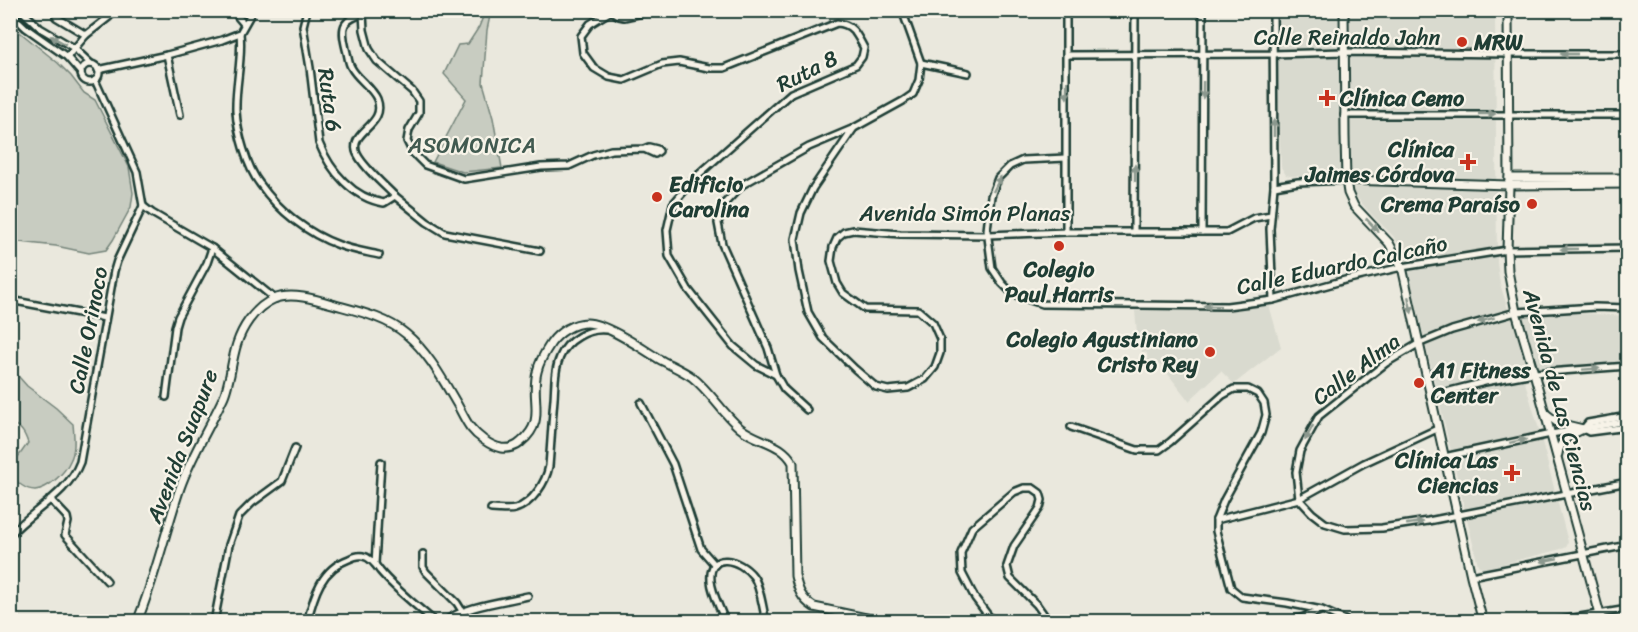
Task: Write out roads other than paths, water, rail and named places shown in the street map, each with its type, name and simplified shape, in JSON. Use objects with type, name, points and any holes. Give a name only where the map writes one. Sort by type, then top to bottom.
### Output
[{"type":"street","points":[[67,57],[86,35],[109,17],[113,10]]},
{"type":"street","points":[[236,10],[244,24]]},
{"type":"street","points":[[253,10],[240,33],[242,46],[236,109],[238,126],[249,163],[258,183],[286,213],[303,226],[339,245],[379,255]]},
{"type":"street","name":"Ruta 6","points":[[307,10],[303,26],[319,143],[336,174],[365,196],[384,203],[395,196],[361,160],[356,144],[360,136],[375,120],[379,110],[376,98],[350,66],[342,33],[347,21],[370,10]]},
{"type":"street","name":"Ruta 8","points":[[656,10],[624,17],[611,11],[591,24],[581,36],[583,53],[594,68],[609,77],[624,80],[662,64],[670,63],[679,62],[708,68],[724,68],[837,23],[845,24],[854,30],[864,48],[862,57],[856,65],[791,93],[697,176],[673,204],[667,230],[669,256],[688,289],[733,346],[756,365],[776,375],[784,389],[807,410]]},
{"type":"street","points":[[776,375],[768,348],[723,244],[718,223],[724,204],[742,185],[810,147],[854,128],[913,94],[919,80],[921,63],[903,10]]},
{"type":"street","points":[[1066,10],[1066,232]]},
{"type":"street","points":[[1134,232],[1135,10]]},
{"type":"street","points":[[1202,232],[1203,10]]},
{"type":"street","points":[[1273,10],[1274,186],[1270,229],[1273,300]]},
{"type":"street","points":[[1344,10],[1344,115],[1348,193],[1354,206],[1389,243],[1402,267],[1437,429],[1483,621]]},
{"type":"street","name":"Avenida de Las Ciencias","points":[[1508,10],[1508,271],[1516,312],[1601,617]]},
{"type":"street","points":[[10,13],[33,34],[67,57],[83,78],[87,81],[95,80]]},
{"type":"street","points":[[19,22],[23,13],[40,28],[74,48],[96,66],[98,76],[95,80]]},
{"type":"street","points":[[363,13],[364,30],[369,49],[376,61],[412,91],[418,101],[419,112],[409,130],[407,141],[413,153],[424,165],[464,179],[541,166],[569,166],[611,150],[644,148]]},
{"type":"street","points":[[56,17],[86,35]]},
{"type":"street","points":[[98,70],[167,55],[240,33]]},
{"type":"street","name":"Calle Reinaldo Jahn","points":[[1067,55],[1344,52],[1628,54]]},
{"type":"street","points":[[167,55],[180,115]]},
{"type":"street","points":[[921,63],[968,72]]},
{"type":"street","points":[[81,73],[85,66],[92,64]]},
{"type":"street","points":[[95,80],[138,172],[143,206],[212,248],[275,299],[295,297],[320,300],[359,311],[397,327],[412,339],[428,359],[471,428],[485,441],[501,448],[508,448],[516,446],[530,435],[537,417],[535,393],[537,371],[541,360],[552,342],[568,328],[577,324],[593,324],[609,330],[691,376],[708,392],[726,415],[743,430],[780,448],[788,455],[792,463],[795,576],[798,590],[807,603],[814,607],[880,621]]},
{"type":"street","points":[[1344,115],[1628,115]]},
{"type":"street","name":"Avenida Simón Planas","points":[[854,128],[813,188],[801,213],[795,238],[799,272],[808,312],[823,338],[876,387],[888,390],[898,390],[925,379],[935,367],[940,353],[940,339],[933,323],[918,310],[865,309],[843,293],[837,283],[831,261],[832,247],[844,232],[853,230],[900,234],[988,235],[1066,232],[1227,232],[1259,216],[1271,215]]},
{"type":"street","name":"Calle Eduardo Calcaño","points":[[1066,158],[1023,160],[1010,166],[998,178],[991,196],[988,235],[992,268],[1013,294],[1042,304],[1227,306],[1273,300],[1402,267],[1507,250],[1628,248]]},
{"type":"street","points":[[1509,182],[1628,178]]},
{"type":"street","points":[[1274,186],[1298,182],[1346,180],[1628,184]]},
{"type":"street","points":[[395,196],[427,222],[445,233],[540,251]]},
{"type":"street","name":"Calle Orinoco","points":[[10,535],[73,477],[80,462],[117,261],[143,206]]},
{"type":"street","points":[[166,397],[178,317],[207,263],[212,248]]},
{"type":"street","name":"Avenida Suapure","points":[[137,621],[149,593],[180,487],[197,447],[226,393],[240,333],[258,309],[275,299]]},
{"type":"street","points":[[10,300],[105,318]]},
{"type":"street","name":"Calle Alma","points":[[1299,499],[1296,471],[1300,451],[1318,416],[1386,363],[1418,344],[1452,330],[1516,312],[1594,307],[1628,308]]},
{"type":"street","points":[[491,509],[516,508],[529,500],[547,478],[556,373],[560,356],[572,342],[585,333],[599,329],[609,330]]},
{"type":"street","points":[[1430,396],[1534,373],[1628,366]]},
{"type":"street","points":[[1071,428],[1137,450],[1159,450],[1223,395],[1234,389],[1248,389],[1258,394],[1264,403],[1266,415],[1261,434],[1224,500],[1216,520],[1216,531],[1231,588],[1242,597],[1322,610],[1349,621]]},
{"type":"street","points":[[641,403],[673,464],[701,549],[715,565]]},
{"type":"street","points":[[1545,412],[1558,423],[1589,432],[1627,421]]},
{"type":"street","points":[[1558,459],[1561,443],[1565,438],[1583,429],[1588,423],[1627,421]]},
{"type":"street","points":[[1216,520],[1299,499],[1364,463],[1437,429]]},
{"type":"street","points":[[1444,457],[1583,429]]},
{"type":"street","points":[[215,621],[229,545],[239,516],[252,503],[282,481],[295,448]]},
{"type":"street","points":[[375,564],[381,462]]},
{"type":"street","points":[[1299,499],[1325,523],[1345,529],[1382,528],[1458,516],[1628,482]]},
{"type":"street","points":[[993,621],[975,598],[962,573],[962,553],[972,528],[1014,492],[1024,488],[1033,488],[1040,493],[1042,500],[1035,517],[1014,546],[1007,566],[1010,578],[1037,605],[1049,621]]},
{"type":"street","points":[[50,499],[67,518],[65,535],[107,581]]},
{"type":"street","points":[[1471,576],[1628,545]]},
{"type":"street","points":[[423,554],[423,567],[426,572],[462,611]]},
{"type":"street","points":[[307,621],[318,587],[325,575],[335,566],[354,557],[362,556],[375,564],[395,588],[435,621]]},
{"type":"street","points":[[725,621],[711,584],[711,572],[715,565],[723,560],[733,560],[744,566],[754,578],[766,621]]},
{"type":"street","points":[[445,621],[462,611],[528,596]]},
{"type":"street","points":[[1550,621],[1601,617],[1628,609]]},
{"type":"street","points":[[1284,621],[1296,620],[1322,610]]},
{"type":"place","name":"MRW","points":[[1462,42]]},
{"type":"place","name":"Clínica Cemo","points":[[1327,98]]},
{"type":"place","name":"Clínica Jaimes Córdova","points":[[1468,162]]},
{"type":"place","name":"Edificio Carolina","points":[[657,197]]},
{"type":"place","name":"Crema Paraíso","points":[[1532,204]]},
{"type":"place","name":"Colegio Paul Harris","points":[[1059,246]]},
{"type":"place","name":"Colegio Agustiniano Cristo Rey","points":[[1210,352]]},
{"type":"place","name":"A1 Fitness Center","points":[[1419,383]]},
{"type":"place","name":"Clínica Las Ciencias","points":[[1512,473]]},
{"type":"park label","name":"ASOMONICA","points":[[472,145]]}]
